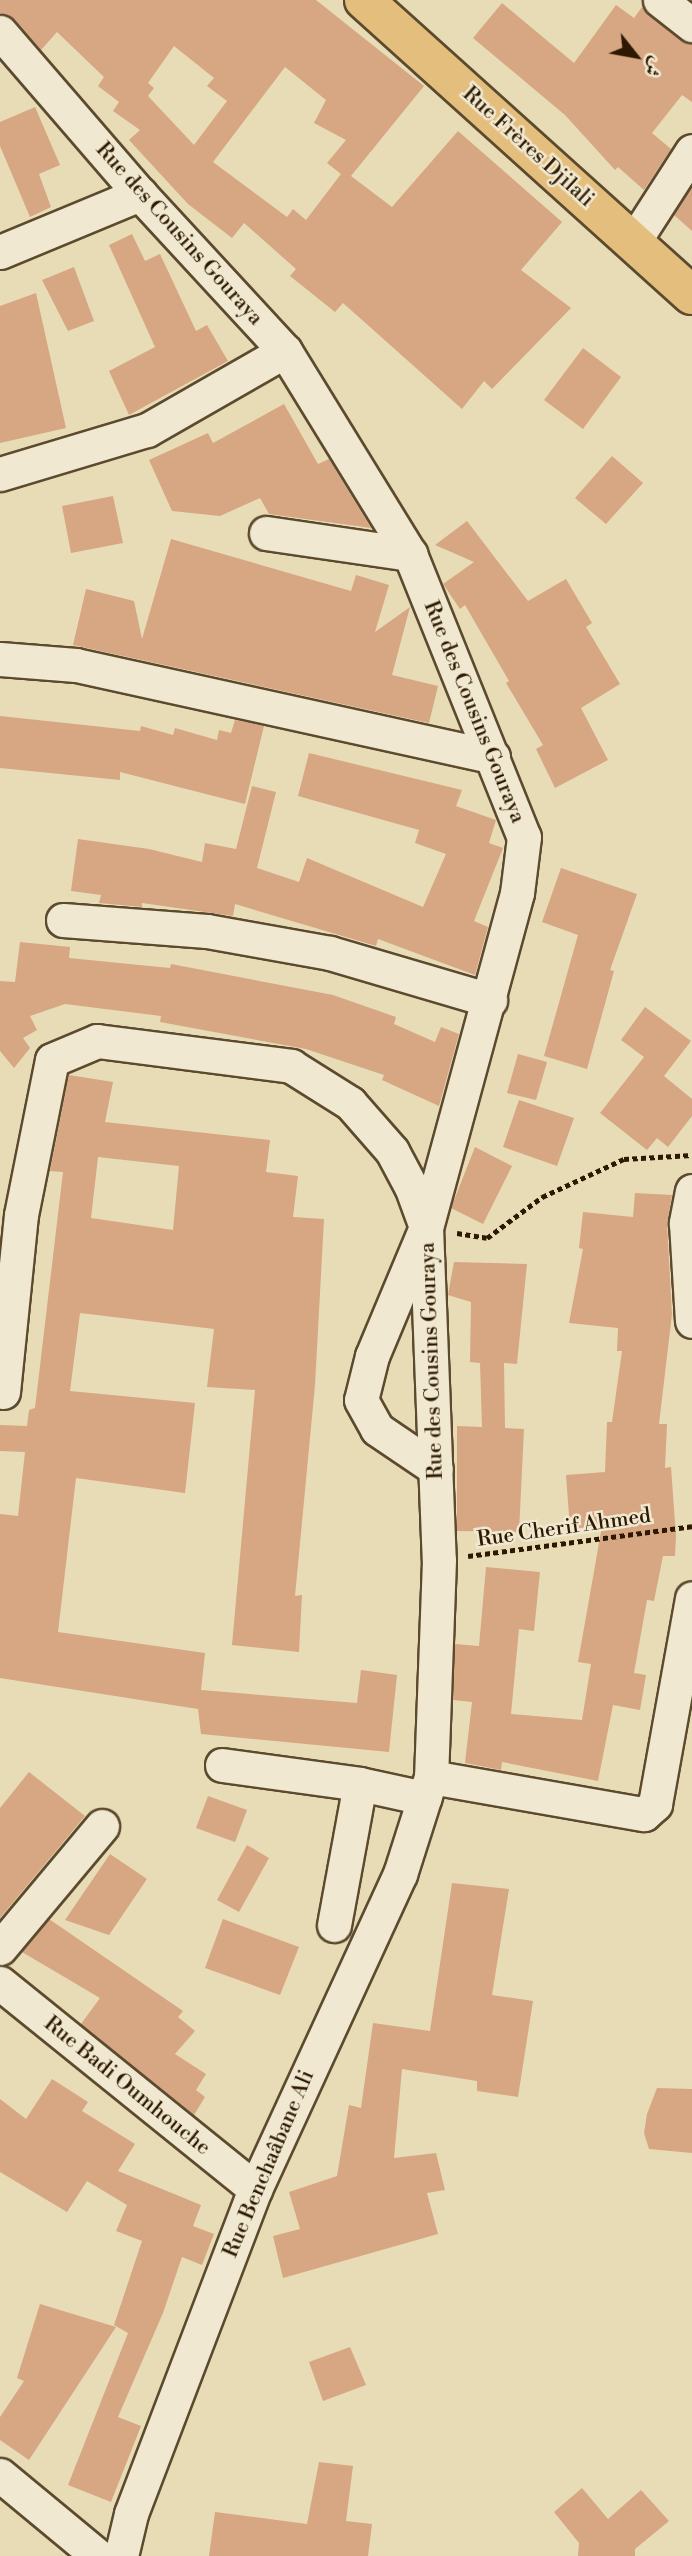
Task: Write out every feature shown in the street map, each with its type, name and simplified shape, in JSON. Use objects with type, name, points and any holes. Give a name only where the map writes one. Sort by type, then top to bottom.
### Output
[{"type":"main road","name":"Rue Frères Djilali","points":[[364,0],[692,295]]},
{"type":"street","points":[[660,0],[692,25]]},
{"type":"street","name":"Rue des Cousins Gouraya","points":[[0,32],[140,194],[285,351],[410,554],[524,837],[517,893],[426,1227],[439,1560],[428,1788]]},
{"type":"street","points":[[634,241],[692,151]]},
{"type":"street","points":[[0,252],[140,194]]},
{"type":"street","points":[[0,474],[147,430],[285,351]]},
{"type":"street","points":[[266,533],[410,554]]},
{"type":"street","points":[[0,659],[76,665],[493,757]]},
{"type":"street","points":[[63,920],[207,931],[330,953],[490,1000]]},
{"type":"street","points":[[3,1392],[21,1214],[52,1060],[97,1041],[290,1066],[314,1076],[350,1102],[392,1151],[426,1227],[372,1356],[361,1400],[377,1429],[436,1469]]},
{"type":"street","points":[[692,1191],[686,1223],[692,1321]]},
{"type":"street","points":[[222,1765],[360,1784],[428,1788],[644,1814],[655,1804],[692,1598]]},
{"type":"street","points":[[334,1925],[360,1784]]},
{"type":"street","name":"Rue Benchaâbane Ali","points":[[121,2556],[131,2514],[255,2189],[400,1874],[428,1788]]},
{"type":"street","points":[[0,1948],[102,1826]]},
{"type":"street","name":"Rue Badi Oumhouche","points":[[0,1983],[255,2189]]},
{"type":"street","points":[[0,2476],[98,2556]]},
{"type":"path","points":[[426,1227],[487,1238],[542,1197],[624,1159],[692,1155]]},
{"type":"path","name":"Rue Cherif Ahmed","points":[[439,1560],[692,1526]]},
{"type":"building","points":[[0,0],[316,0],[424,86],[351,176],[392,207],[458,131],[562,222],[521,270],[571,308],[492,389],[484,381],[462,409],[343,303],[335,312],[290,276],[296,269],[244,223],[232,238],[188,204],[129,140],[140,130],[113,111],[119,102],[98,86],[104,77],[57,32],[41,50],[14,19],[0,13]],"holes":[[[174,46],[214,78],[207,86],[227,101],[194,145],[148,96],[154,88],[148,83]],[[285,67],[326,100],[314,123],[346,140],[327,163],[341,174],[306,220],[293,209],[287,217],[213,162]]]},
{"type":"building","points":[[502,3],[574,63],[616,5],[634,18],[642,7],[680,40],[692,44],[692,102],[682,95],[652,133],[671,149],[644,190],[618,167],[615,170],[565,115],[473,38]]},
{"type":"building","points":[[35,107],[60,165],[39,174],[51,207],[30,217],[0,146],[0,122]]},
{"type":"building","points":[[692,187],[692,231],[674,215]]},
{"type":"building","points":[[132,234],[145,261],[160,254],[196,331],[207,325],[228,361],[129,415],[109,371],[155,347],[109,245]]},
{"type":"building","points":[[74,267],[94,321],[68,331],[42,280]]},
{"type":"building","points":[[36,293],[66,428],[0,443],[0,306]]},
{"type":"building","points":[[583,348],[621,377],[583,429],[544,400]]},
{"type":"building","points":[[284,404],[318,464],[329,459],[371,528],[269,514],[260,498],[220,516],[172,511],[149,460],[208,433],[213,443]]},
{"type":"building","points":[[612,456],[643,483],[606,524],[575,498]]},
{"type":"building","points":[[113,496],[123,543],[71,553],[62,506]]},
{"type":"building","points":[[467,521],[528,601],[566,579],[592,623],[586,627],[620,684],[581,708],[608,760],[555,788],[536,749],[543,745],[506,683],[509,681],[465,605],[460,609],[443,584],[474,562],[435,545]]},
{"type":"building","points":[[171,539],[351,591],[356,575],[389,585],[375,632],[410,607],[392,675],[438,686],[429,723],[73,645],[86,589],[134,601],[142,639]]},
{"type":"building","points":[[0,716],[140,731],[141,726],[173,735],[175,728],[217,740],[219,730],[231,733],[235,720],[264,726],[245,804],[120,772],[120,780],[0,768]]},
{"type":"building","points":[[309,753],[462,790],[456,806],[496,820],[489,843],[503,848],[474,921],[488,927],[475,975],[378,939],[376,946],[235,904],[233,916],[142,903],[142,907],[99,903],[101,895],[71,891],[78,839],[149,849],[202,862],[205,843],[236,849],[252,786],[276,792],[257,868],[299,882],[307,858],[423,907],[446,854],[415,843],[419,830],[298,796]]},
{"type":"building","points":[[561,868],[637,894],[610,970],[614,971],[587,1069],[544,1056],[578,935],[542,922]]},
{"type":"building","points":[[20,942],[70,947],[69,958],[170,968],[171,964],[333,995],[396,1017],[394,1024],[435,1042],[441,1027],[459,1034],[439,1106],[382,1080],[384,1075],[306,1049],[160,1022],[161,1016],[65,1004],[30,1016],[37,1030],[23,1038],[30,1048],[14,1068],[0,1051],[0,981],[15,982]]},
{"type":"building","points":[[645,1007],[691,1041],[664,1076],[692,1099],[692,1116],[668,1147],[657,1138],[647,1150],[600,1113],[644,1057],[621,1040]]},
{"type":"building","points":[[518,1054],[547,1062],[536,1100],[507,1093]]},
{"type":"building","points":[[69,1075],[113,1082],[105,1122],[270,1140],[266,1172],[298,1176],[293,1217],[324,1219],[315,1385],[295,1596],[302,1595],[299,1652],[232,1645],[255,1390],[207,1387],[214,1329],[80,1313],[70,1391],[195,1403],[185,1493],[76,1478],[58,1632],[205,1653],[201,1690],[357,1703],[361,1670],[397,1675],[389,1752],[201,1734],[198,1709],[0,1678],[0,1514],[18,1516],[25,1452],[0,1451],[0,1425],[27,1426],[29,1410],[35,1408],[63,1172],[50,1171]],"holes":[[[98,1157],[179,1166],[173,1230],[91,1218]]]},
{"type":"building","points":[[519,1100],[574,1118],[557,1166],[503,1147]]},
{"type":"building","points":[[475,1147],[512,1166],[483,1224],[451,1208]]},
{"type":"building","points":[[635,1193],[672,1195],[667,1224],[672,1314],[659,1424],[667,1424],[665,1468],[671,1467],[676,1536],[675,1556],[663,1556],[654,1601],[647,1600],[634,1673],[646,1675],[640,1710],[613,1705],[598,1781],[502,1762],[501,1770],[465,1763],[472,1702],[453,1700],[455,1644],[479,1646],[486,1567],[540,1572],[534,1631],[519,1629],[511,1714],[582,1720],[591,1664],[578,1662],[602,1526],[570,1529],[566,1475],[605,1472],[607,1422],[612,1422],[622,1351],[617,1351],[618,1328],[569,1323],[583,1249],[579,1248],[583,1212],[633,1217]]},
{"type":"building","points":[[454,1262],[527,1264],[517,1364],[504,1363],[505,1428],[524,1429],[519,1532],[457,1531],[457,1426],[482,1427],[480,1363],[470,1362],[471,1302],[448,1295]]},
{"type":"building","points":[[29,1772],[85,1816],[0,1918],[0,1808]]},
{"type":"building","points":[[208,1796],[247,1810],[235,1842],[196,1828]]},
{"type":"building","points":[[247,1845],[269,1858],[239,1912],[217,1900]]},
{"type":"building","points":[[110,1854],[147,1879],[109,1935],[65,1920]]},
{"type":"building","points":[[452,1883],[509,1889],[492,1995],[533,2001],[518,2097],[477,2091],[477,2081],[402,2069],[394,2158],[436,2153],[445,2190],[427,2193],[438,2234],[283,2278],[273,2236],[300,2229],[289,2192],[337,2176],[349,2105],[361,2108],[373,2023],[430,2031]]},
{"type":"building","points":[[49,1919],[183,2011],[178,2017],[195,2031],[175,2054],[206,2074],[196,2090],[205,2097],[194,2115],[81,2024],[100,1998],[22,1952]]},
{"type":"building","points":[[223,1919],[299,1947],[280,1995],[205,1968]]},
{"type":"building","points":[[52,2079],[88,2102],[82,2111],[135,2144],[118,2171],[201,2205],[193,2226],[214,2234],[202,2265],[182,2257],[163,2313],[118,2417],[141,2426],[111,2502],[68,2485],[128,2333],[114,2325],[142,2241],[116,2231],[127,2205],[87,2181],[67,2212],[0,2172],[0,2099],[26,2119]]},
{"type":"building","points":[[657,2088],[692,2089],[692,2153],[649,2149],[644,2133],[647,2114]]},
{"type":"building","points":[[40,2304],[116,2327],[29,2460],[0,2440],[0,2417],[24,2381],[17,2378]]},
{"type":"building","points":[[350,2347],[366,2385],[323,2401],[309,2362]]},
{"type":"building","points":[[319,2462],[353,2466],[346,2521],[372,2524],[368,2556],[209,2556],[215,2512],[307,2524]]},
{"type":"building","points":[[582,2488],[608,2519],[641,2490],[669,2521],[635,2549],[635,2556],[578,2556],[579,2543],[554,2512]]}]
